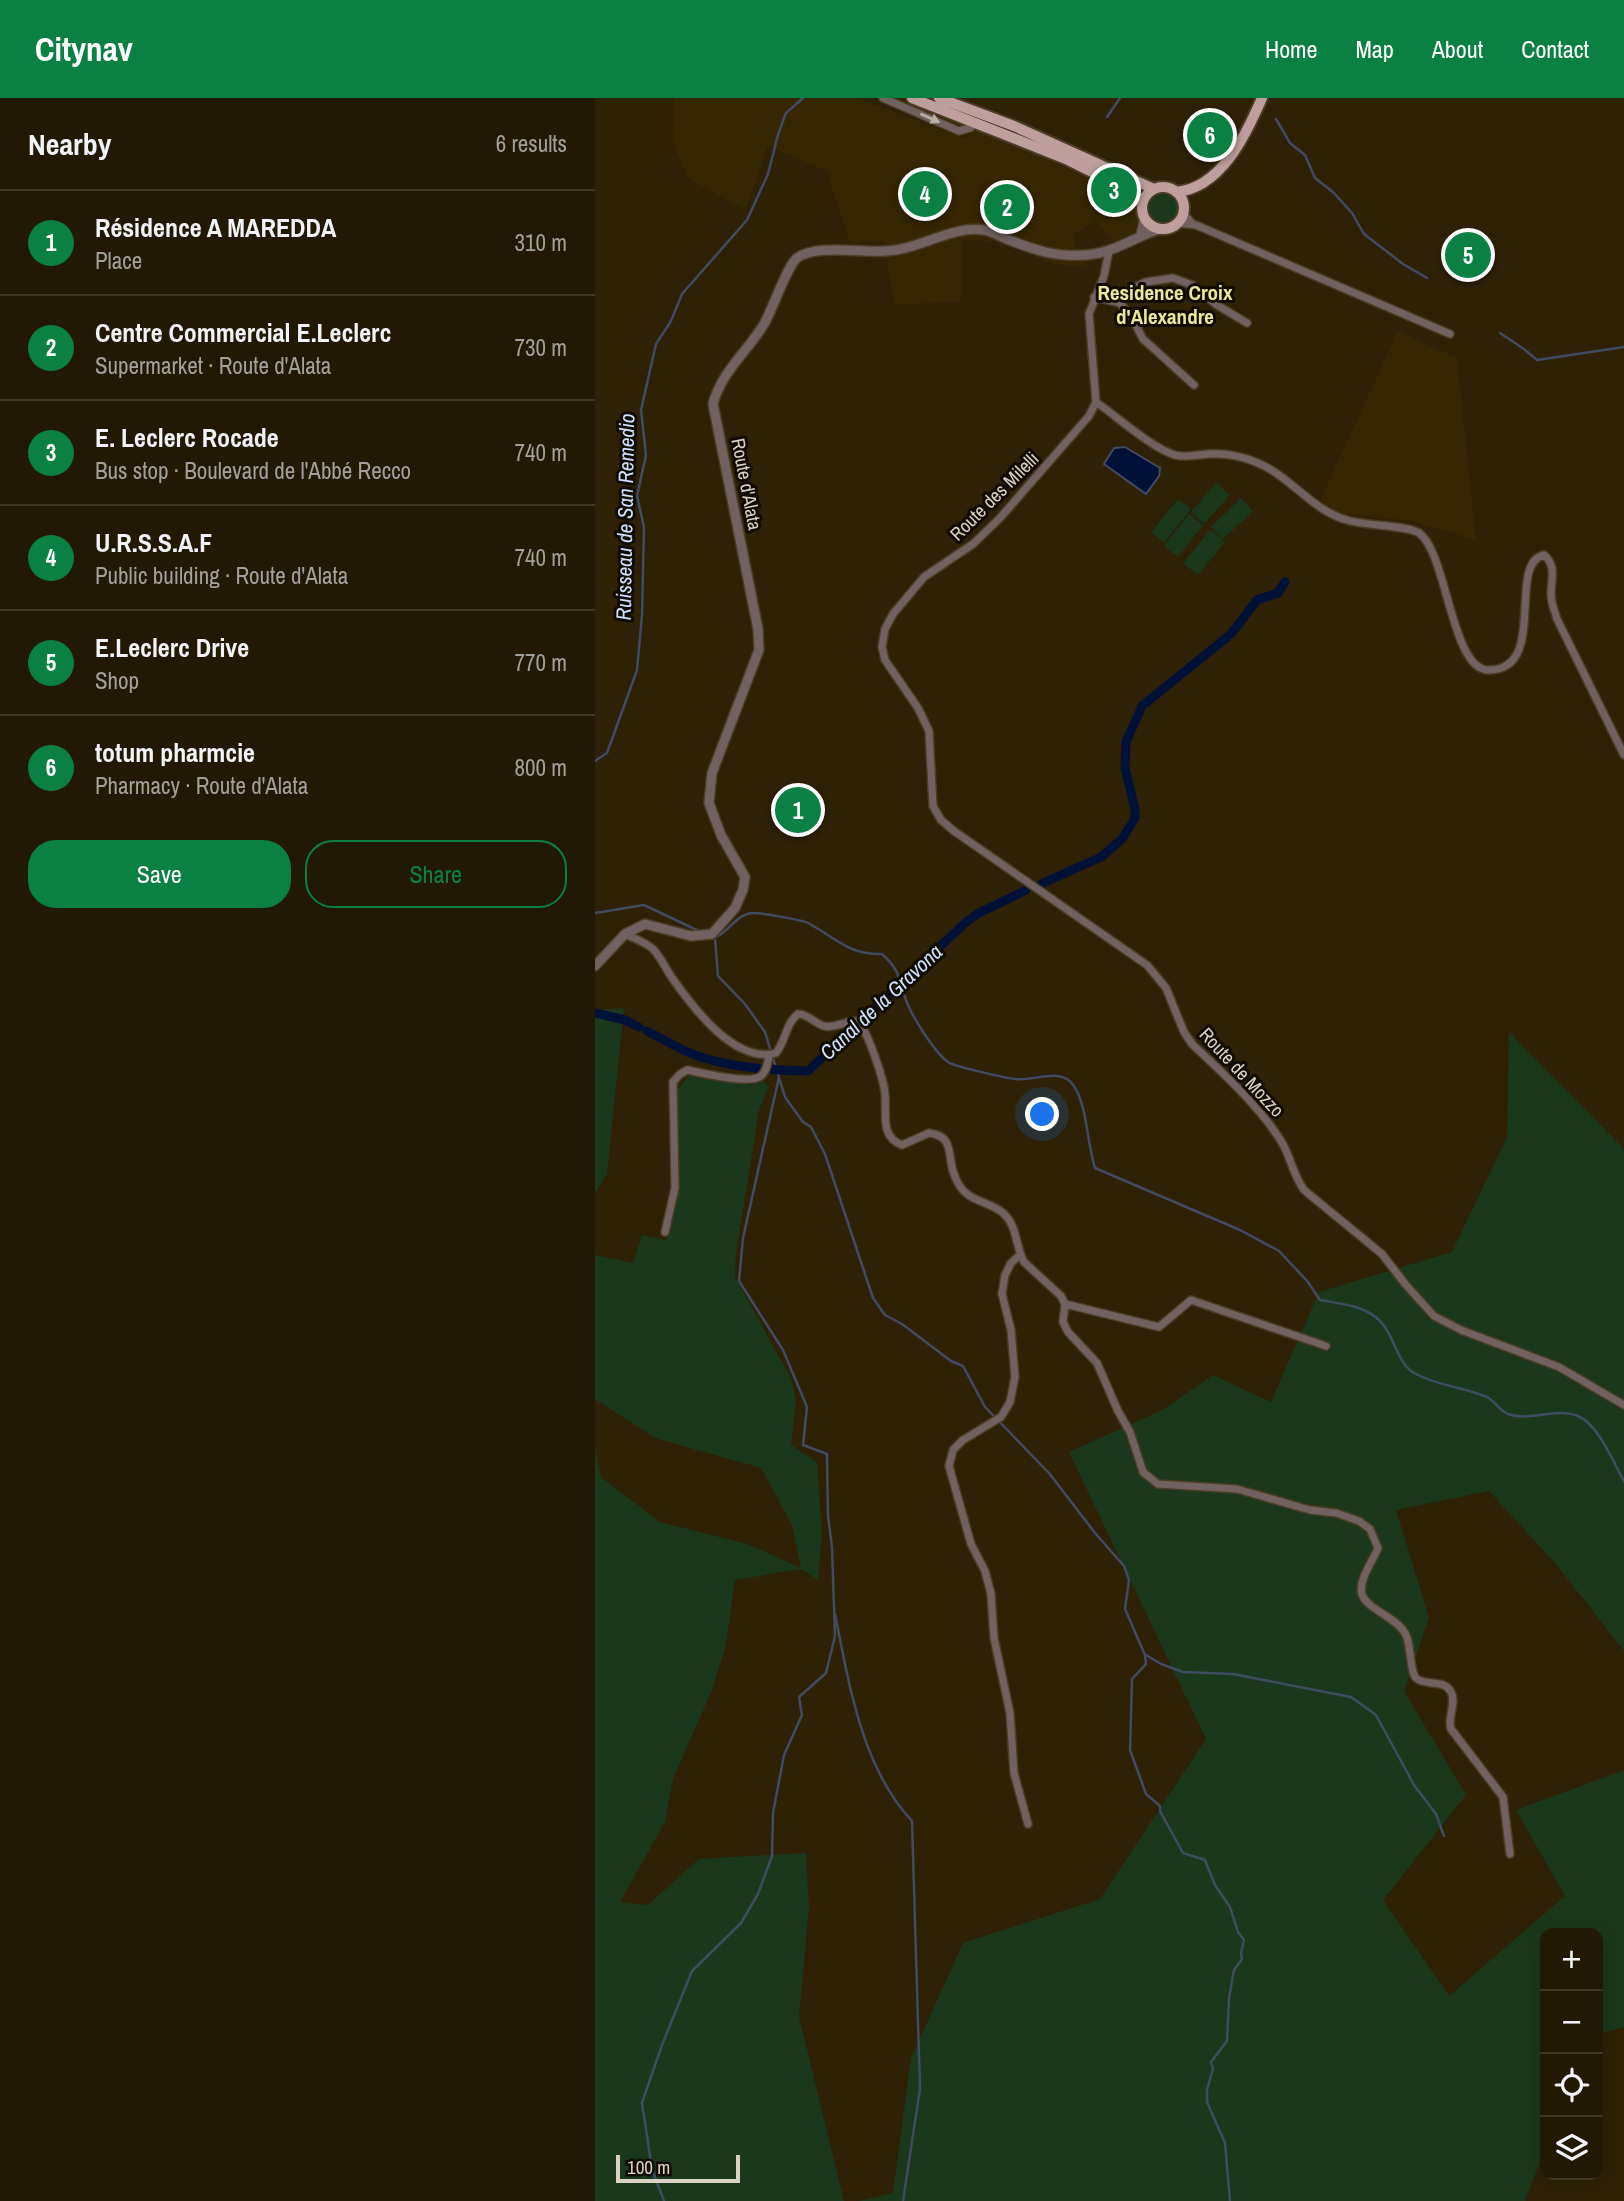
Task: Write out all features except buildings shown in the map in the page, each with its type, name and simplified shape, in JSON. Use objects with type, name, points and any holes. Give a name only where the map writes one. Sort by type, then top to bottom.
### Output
[{"type":"main road","points":[[912,98],[1066,159],[1134,193],[1143,202],[1145,218],[1160,229],[1172,227],[1191,191],[1213,176],[1230,155],[1247,132],[1262,98]]},
{"type":"main road","points":[[939,98],[1014,126],[1154,190]]},
{"type":"main road","points":[[1143,202],[1154,190],[1165,187],[1180,208]]},
{"type":"street","points":[[883,98],[959,131],[970,128],[976,122]]},
{"type":"street","points":[[1180,208],[1193,224],[1450,334]]},
{"type":"street","points":[[1142,234],[1145,218]]},
{"type":"street","name":"Route d'Alata","points":[[625,934],[645,924],[691,936],[712,934],[735,908],[743,890],[745,877],[721,835],[709,803],[712,773],[759,650],[758,629],[713,404],[716,390],[723,379],[765,324],[793,261],[809,252],[900,250],[963,231],[984,230],[1056,256],[1109,251],[1142,234],[1160,229]]},
{"type":"street","points":[[1109,251],[1104,276],[1094,297],[1089,323],[1097,402],[1163,451],[1188,457],[1226,454],[1255,462],[1275,471],[1335,516],[1347,521],[1409,528],[1418,532],[1427,540],[1434,557],[1466,651],[1475,665],[1485,670],[1500,669],[1512,661],[1523,645],[1528,581],[1534,562],[1539,556],[1548,557],[1553,573],[1551,597],[1557,619],[1624,755]]},
{"type":"street","points":[[1120,303],[1128,290],[1146,282],[1173,278],[1192,285],[1217,305],[1247,323]]},
{"type":"street","points":[[1094,297],[1120,303],[1143,339],[1194,385]]},
{"type":"street","name":"Route des Milelli","points":[[941,820],[933,806],[929,732],[918,708],[885,660],[882,647],[885,629],[893,614],[924,577],[973,544],[1000,518],[1075,435],[1097,402]]},
{"type":"street","name":"Route de Mozzo","points":[[941,820],[1071,913],[1130,951],[1159,976],[1173,1000],[1188,1038],[1272,1127],[1284,1144],[1295,1177],[1304,1190],[1382,1254],[1434,1316],[1461,1330],[1559,1367],[1624,1405]]},
{"type":"street","points":[[595,966],[625,934],[648,945],[656,951],[675,982],[723,1037],[744,1049],[773,1054]]},
{"type":"street","points":[[665,1233],[675,1188],[673,1082],[687,1070],[731,1078],[757,1079],[764,1074],[773,1054],[785,1042],[789,1023],[797,1014],[803,1014],[822,1026],[830,1027],[858,1021],[867,1032],[885,1088],[887,1131],[890,1139],[902,1145],[929,1133],[945,1138],[954,1175],[973,1200],[997,1209],[1006,1216],[1013,1226],[1024,1262],[1061,1296],[1065,1304],[1063,1322],[1097,1363],[1130,1432],[1143,1472],[1149,1479],[1158,1484],[1237,1489],[1310,1510],[1336,1513],[1359,1521],[1370,1529],[1378,1548],[1361,1587],[1362,1596],[1369,1604],[1395,1620],[1406,1635],[1414,1676],[1419,1680],[1443,1685],[1451,1692],[1451,1729],[1503,1797],[1510,1854]]},
{"type":"street","points":[[1020,1255],[1011,1263],[1005,1275],[1002,1294],[1011,1330],[1015,1377],[1010,1402],[1001,1417],[963,1440],[953,1450],[949,1466],[971,1544],[985,1571],[991,1594],[994,1637],[1010,1713],[1014,1773],[1028,1824]]},
{"type":"street","points":[[1065,1304],[1160,1327],[1191,1300],[1326,1346]]},
{"type":"shaded area","points":[[674,98],[856,98],[966,139],[972,128],[985,130],[1128,196],[1137,203],[1140,217],[1132,235],[1126,241],[1115,244],[1097,221],[1072,234],[1087,267],[1053,264],[1003,242],[962,240],[961,301],[894,305],[884,241],[850,242],[826,170],[767,146],[746,211],[688,178],[673,143]]},
{"type":"shaded area","points":[[1398,331],[1457,358],[1476,540],[1411,521],[1339,513],[1320,500]]},
{"type":"green space","points":[[1163,193],[1174,197],[1178,208],[1174,219],[1163,223],[1152,219],[1148,208],[1152,197]]},
{"type":"green space","points":[[1216,483],[1230,495],[1204,524],[1191,512]]},
{"type":"green space","points":[[1241,498],[1253,511],[1222,540],[1225,542],[1198,575],[1183,563],[1210,530],[1222,539],[1211,527]]},
{"type":"green space","points":[[1178,499],[1191,509],[1164,543],[1151,532]]},
{"type":"green space","points":[[1189,514],[1203,525],[1178,557],[1164,546]]},
{"type":"green space","points":[[624,1008],[607,1174],[595,1193],[595,1010]]},
{"type":"green space","points":[[1509,1032],[1624,1149],[1624,1651],[1556,1564],[1489,1491],[1396,1510],[1429,1618],[1404,1691],[1466,1795],[1383,1900],[1449,1996],[1565,1896],[1516,1810],[1624,1770],[1624,2027],[1603,2033],[1603,1928],[1540,1928],[1540,2161],[1525,2201],[859,2201],[893,2193],[911,2058],[963,1943],[1100,1899],[1206,1739],[1069,1452],[1164,1409],[1213,1375],[1271,1402],[1319,1292],[1452,1252],[1507,1137]]},
{"type":"green space","points":[[689,1075],[751,1085],[764,1081],[769,1087],[759,1110],[736,1253],[735,1277],[791,1378],[796,1400],[791,1445],[817,1462],[822,1532],[818,1580],[801,1569],[735,1580],[726,1645],[712,1690],[673,1779],[665,1822],[620,1902],[648,1905],[699,1859],[806,1853],[809,1907],[799,2017],[844,2201],[595,2201],[595,1450],[601,1477],[660,1522],[747,1544],[801,1568],[792,1525],[761,1468],[655,1438],[595,1399],[595,1255],[633,1263],[642,1235],[666,1240],[676,1207],[678,1089]]},
{"type":"water","points":[[1125,447],[1160,468],[1159,476],[1146,494],[1104,464],[1114,448]]},
{"type":"waterway","name":"Ruisseau de San Remedio","points":[[595,761],[607,753],[637,670],[642,615],[644,527],[637,496],[646,455],[641,410],[656,344],[671,321],[682,294],[747,220],[768,174],[786,113],[803,98]]},
{"type":"waterway","points":[[1107,117],[1120,98]]},
{"type":"waterway","points":[[1276,119],[1290,143],[1305,155],[1315,178],[1334,193],[1352,213],[1364,234],[1403,264],[1427,278]]},
{"type":"waterway","points":[[1500,333],[1537,360],[1624,347]]},
{"type":"waterway","name":"Canal de la Gravona","points":[[1041,884],[1101,857],[1122,839],[1135,818],[1125,768],[1126,742],[1142,706],[1231,634],[1257,600],[1278,593],[1285,582]]},
{"type":"waterway","name":"Canal de la Gravona","points":[[647,1031],[689,1053],[722,1063],[808,1071],[965,923],[977,914],[1026,890]]},
{"type":"waterway","name":"Ruisseau de San Remedio","points":[[595,913],[644,905],[701,932]]},
{"type":"waterway","name":"Ruisseau de San Remedio","points":[[714,938],[742,916],[758,913],[808,923],[851,949],[882,954],[896,970],[918,1024],[948,1062],[1015,1079],[1055,1076],[1069,1080],[1082,1103],[1095,1168],[1240,1230],[1279,1251],[1308,1282],[1320,1300],[1360,1308],[1380,1321],[1404,1363],[1416,1374],[1487,1397],[1508,1414],[1525,1416],[1561,1413],[1578,1416],[1593,1427],[1624,1481]]},
{"type":"waterway","points":[[715,938],[718,976],[745,1004],[765,1032],[785,1097],[803,1122],[811,1127],[825,1154],[873,1298],[885,1315],[902,1324],[951,1361],[963,1366],[985,1407],[1049,1473],[1124,1566],[1129,1580],[1125,1609],[1145,1655],[1146,1664],[1132,1679],[1130,1750],[1146,1794],[1160,1806],[1160,1811],[1183,1853],[1205,1860],[1244,1940],[1242,1959],[1234,1970],[1229,1998],[1227,2041],[1211,2062],[1213,2069],[1207,2090],[1207,2102],[1225,2143],[1230,2201]]},
{"type":"waterway","name":"Canal de la Gravona","points":[[595,1013],[625,1020],[639,1027]]},
{"type":"waterway","points":[[664,2201],[652,2169],[642,2103],[692,1971],[741,1923],[758,1894],[772,1856],[773,1813],[784,1755],[802,1715],[799,1697],[826,1673],[835,1636],[827,1454],[803,1445],[807,1407],[783,1350],[739,1281],[743,1238],[779,1077]]},
{"type":"waterway","points":[[835,1614],[852,1696],[869,1751],[895,1800],[912,1821],[920,2089],[903,2201]]},
{"type":"waterway","points":[[1146,1655],[1183,1672],[1233,1674],[1351,1697],[1376,1715],[1414,1785],[1436,1814],[1444,1836]]},
{"type":"place","name":"totum pharmcie","points":[[1210,135]]},
{"type":"place","name":"E. Leclerc Rocade","points":[[1114,190]]},
{"type":"place","name":"U.R.S.S.A.F","points":[[925,194]]},
{"type":"place","name":"Centre Commercial E.Leclerc","points":[[1007,207]]},
{"type":"place","name":"E.Leclerc Drive","points":[[1468,255]]},
{"type":"place","name":"Résidence A MAREDDA","points":[[798,810]]},
{"type":"district","name":"Residence Croix d'Alexandre","points":[[1165,304]]}]
